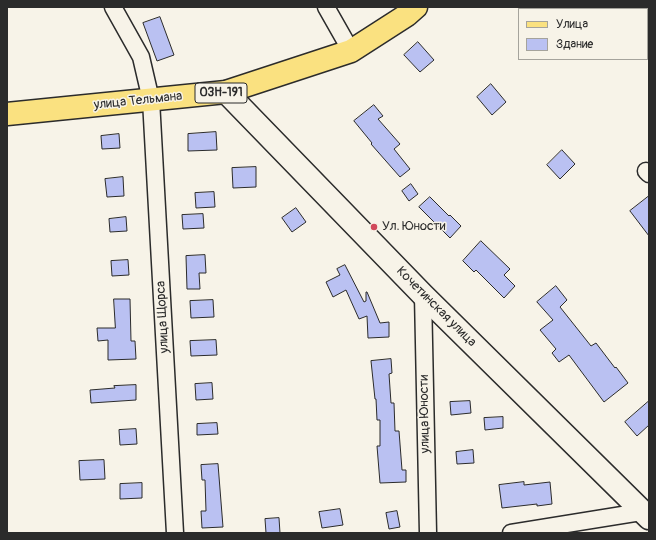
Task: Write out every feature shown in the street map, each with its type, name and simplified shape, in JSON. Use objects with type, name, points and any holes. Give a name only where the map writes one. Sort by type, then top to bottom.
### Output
[{"type":"main road","name":"улица Тельмана","points":[[7,114],[226,92],[351,51],[407,15],[416,7]]},
{"type":"main road","name":"Кочетинская улица","points":[[226,92],[423,295],[645,515]]},
{"type":"street","name":"улица Щорса","points":[[113,7],[141,57],[151,100],[175,533]]},
{"type":"street","points":[[326,7],[351,51]]},
{"type":"street","name":"улица Юности","points":[[423,295],[428,533]]},
{"type":"street","points":[[511,533],[645,515]]},
{"type":"building","points":[[160,17],[174,55],[157,61],[143,23]]},
{"type":"building","points":[[418,42],[434,60],[420,72],[404,55]]},
{"type":"building","points":[[491,84],[506,102],[492,115],[477,97]]},
{"type":"building","points":[[374,105],[383,116],[378,119],[400,144],[394,149],[410,169],[400,177],[371,144],[372,143],[354,121]]},
{"type":"building","points":[[216,132],[217,150],[188,151],[188,134]]},
{"type":"building","points":[[119,134],[120,148],[102,149],[101,136]]},
{"type":"building","points":[[562,150],[575,164],[560,179],[547,165]]},
{"type":"building","points":[[256,167],[256,187],[233,188],[232,168]]},
{"type":"building","points":[[123,177],[124,196],[107,197],[105,179]]},
{"type":"building","points":[[411,184],[418,194],[409,201],[402,191]]},
{"type":"building","points":[[214,192],[215,207],[196,208],[195,193]]},
{"type":"building","points":[[649,196],[649,236],[630,211]]},
{"type":"building","points":[[430,197],[461,226],[450,238],[419,207]]},
{"type":"building","points":[[296,208],[306,222],[292,232],[282,218]]},
{"type":"building","points":[[203,214],[204,228],[183,229],[182,215]]},
{"type":"building","points":[[126,217],[127,231],[110,232],[109,219]]},
{"type":"building","points":[[481,241],[510,269],[504,275],[515,286],[504,298],[476,270],[474,272],[463,261]]},
{"type":"building","points":[[205,255],[206,273],[199,273],[200,289],[187,289],[186,256]]},
{"type":"building","points":[[128,260],[129,275],[112,276],[111,261]]},
{"type":"building","points":[[345,265],[364,302],[366,301],[367,292],[380,323],[389,322],[389,337],[368,338],[367,316],[359,319],[346,290],[333,297],[326,282],[340,275],[337,269]]},
{"type":"building","points":[[556,286],[567,300],[560,307],[591,346],[596,343],[628,383],[604,402],[569,355],[559,362],[552,353],[556,349],[540,330],[553,320],[537,302]]},
{"type":"building","points":[[114,299],[130,299],[131,341],[135,341],[136,359],[108,360],[108,340],[98,341],[97,328],[115,328]]},
{"type":"building","points":[[213,300],[214,317],[191,318],[190,301]]},
{"type":"building","points":[[216,340],[217,355],[191,356],[190,341]]},
{"type":"building","points":[[391,359],[392,373],[389,374],[391,403],[394,403],[395,431],[399,431],[402,470],[406,470],[406,482],[380,483],[377,446],[380,446],[380,420],[377,420],[371,361]]},
{"type":"building","points":[[212,383],[213,399],[196,400],[195,384]]},
{"type":"building","points":[[136,385],[136,400],[91,403],[90,390],[115,388],[114,386]]},
{"type":"building","points":[[470,401],[471,413],[451,415],[450,402]]},
{"type":"building","points":[[649,401],[649,425],[637,436],[625,422]]},
{"type":"building","points":[[503,417],[503,428],[485,430],[484,418]]},
{"type":"building","points":[[217,423],[218,434],[197,435],[197,424]]},
{"type":"building","points":[[136,429],[137,444],[120,445],[119,430]]},
{"type":"building","points":[[473,450],[474,463],[457,464],[456,452]]},
{"type":"building","points":[[104,460],[105,479],[80,480],[79,461]]},
{"type":"building","points":[[218,464],[223,527],[202,528],[201,511],[206,511],[205,480],[202,480],[201,465]]},
{"type":"building","points":[[524,482],[524,485],[550,482],[552,504],[502,508],[499,485]]},
{"type":"building","points":[[142,483],[142,498],[120,499],[120,484]]},
{"type":"building","points":[[340,509],[343,525],[322,528],[319,512]]},
{"type":"building","points":[[397,511],[400,527],[389,529],[386,513]]},
{"type":"building","points":[[279,518],[280,533],[266,533],[265,519]]},
{"type":"place","name":"Ул. Юности","points":[[374,227]]}]
